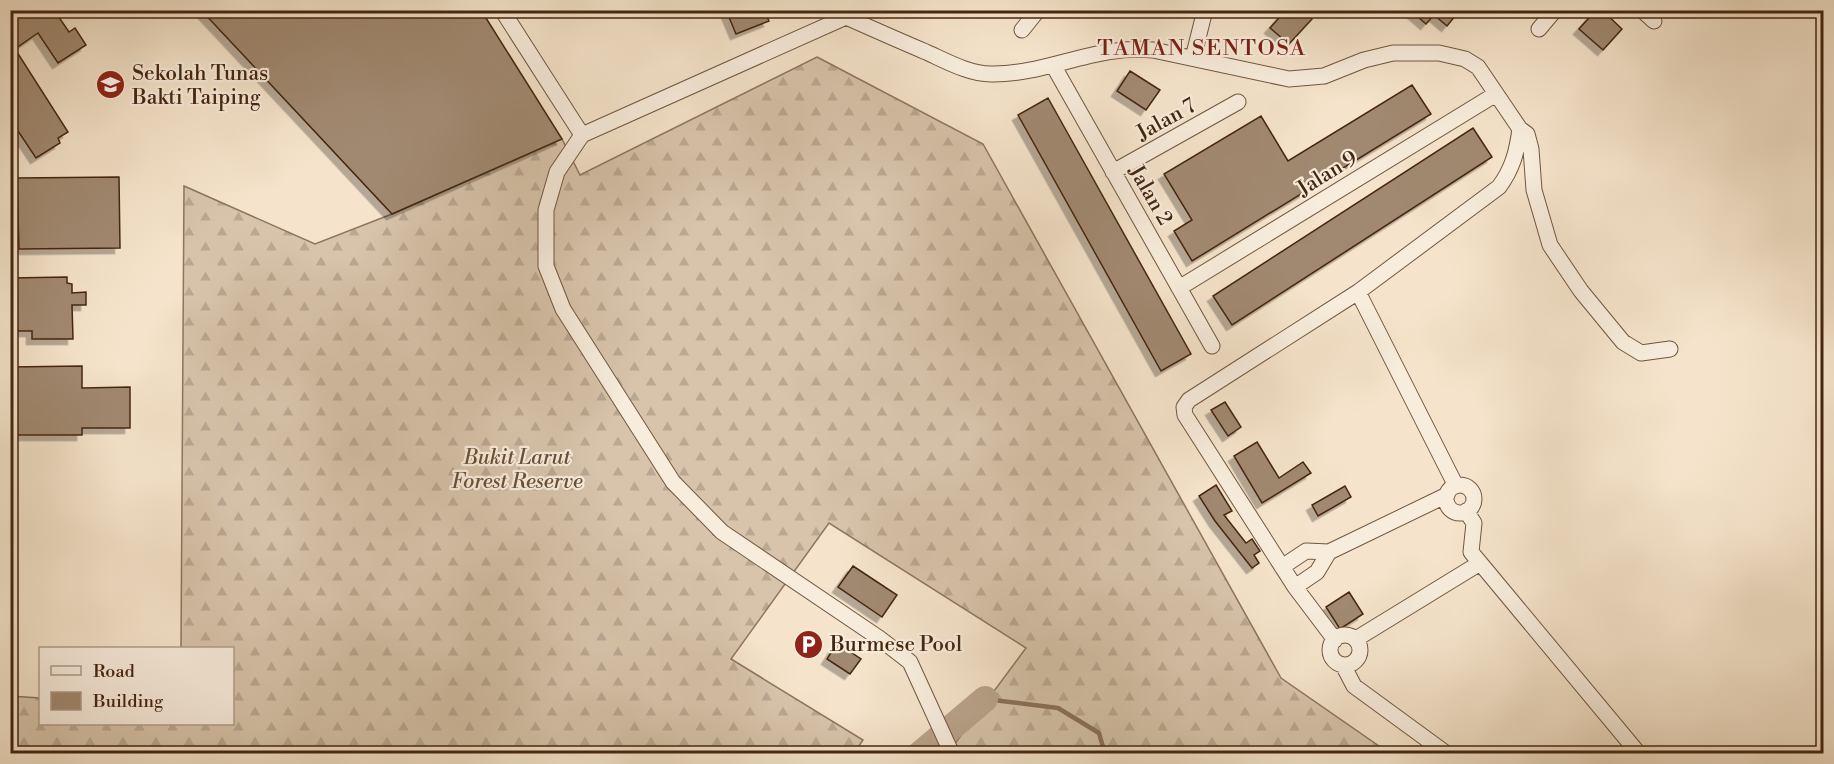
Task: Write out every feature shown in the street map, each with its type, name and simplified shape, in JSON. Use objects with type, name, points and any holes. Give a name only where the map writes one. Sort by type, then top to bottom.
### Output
[{"type":"street","points":[[502,10],[582,135]]},
{"type":"street","points":[[1022,30],[1038,10]]},
{"type":"street","points":[[1193,58],[1205,10]]},
{"type":"street","points":[[1539,28],[1555,10]]},
{"type":"street","points":[[952,753],[910,662],[879,638],[722,532],[673,482],[563,309],[546,266],[546,210],[557,172],[582,135],[845,14],[945,61],[975,72],[990,74],[1009,73],[1115,50],[1137,48],[1288,79],[1324,76],[1364,60],[1393,53],[1439,53],[1465,59],[1478,67],[1520,129],[1527,134],[1531,148],[1534,190],[1550,245],[1581,291],[1623,342],[1641,352],[1670,349]]},
{"type":"street","name":"Jalan 2","points":[[1053,65],[1212,346]]},
{"type":"street","name":"Jalan 9","points":[[1179,288],[1496,94]]},
{"type":"street","name":"Jalan 7","points":[[1113,172],[1238,102]]},
{"type":"street","points":[[1335,640],[1295,587],[1185,415],[1184,408],[1189,400],[1358,292],[1499,187],[1515,158],[1520,129]]},
{"type":"street","points":[[1282,567],[1306,551],[1329,552],[1451,491],[1464,486],[1474,496],[1473,505],[1466,511],[1457,512],[1448,504],[1451,491],[1358,292]]},
{"type":"street","points":[[1466,511],[1474,524],[1471,552],[1639,753]]},
{"type":"street","points":[[1295,587],[1317,572],[1329,552]]},
{"type":"street","points":[[1356,639],[1480,563]]},
{"type":"street","points":[[1343,665],[1353,663],[1359,657],[1360,648],[1356,639],[1348,635],[1338,637],[1330,648],[1330,652],[1335,661],[1343,665],[1354,686],[1447,753]]},
{"type":"green space","name":"Bukit Larut Forest Reserve","points":[[817,57],[983,144],[1281,678],[1389,753],[948,753],[1026,648],[829,523],[731,659],[863,740],[854,753],[11,753],[10,696],[39,698],[39,725],[234,725],[234,647],[181,647],[184,186],[315,244],[392,214],[562,139],[580,175]]},
{"type":"building","points":[[24,10],[54,10],[69,32],[75,28],[86,45],[58,63],[38,33],[15,49],[68,132],[58,138],[60,143],[36,158],[10,119],[10,20]]},
{"type":"building","points":[[201,10],[481,10],[562,139],[392,214]]},
{"type":"building","points":[[726,10],[764,10],[769,21],[736,34]]},
{"type":"building","points":[[1286,10],[1303,10],[1312,19],[1289,44],[1270,28]]},
{"type":"building","points":[[1410,10],[1460,10],[1447,26],[1434,15],[1426,24]]},
{"type":"building","points":[[1596,10],[1602,10],[1622,29],[1603,50],[1579,29]]},
{"type":"building","points":[[1130,71],[1160,90],[1146,110],[1117,91]]},
{"type":"building","points":[[1412,85],[1431,114],[1192,261],[1174,231],[1192,220],[1164,174],[1261,116],[1288,161]]},
{"type":"building","points":[[1048,98],[1191,354],[1161,371],[1018,115]]},
{"type":"building","points":[[1473,128],[1492,157],[1232,325],[1213,296]]},
{"type":"building","points":[[119,177],[120,248],[19,249],[17,178]]},
{"type":"building","points":[[67,277],[67,283],[72,284],[72,293],[86,292],[86,305],[72,305],[73,339],[32,339],[32,331],[10,331],[10,278]]},
{"type":"building","points":[[82,366],[82,388],[130,387],[130,428],[82,428],[82,435],[10,435],[10,367]]},
{"type":"building","points":[[1225,402],[1241,427],[1228,436],[1211,410]]},
{"type":"building","points":[[1257,442],[1279,478],[1303,462],[1311,473],[1262,503],[1234,456]]},
{"type":"building","points":[[1216,485],[1232,511],[1224,515],[1246,543],[1252,539],[1260,551],[1254,555],[1259,563],[1252,568],[1215,521],[1199,496]]},
{"type":"building","points":[[1345,486],[1351,497],[1318,516],[1312,505]]},
{"type":"building","points":[[853,566],[897,595],[882,617],[838,587]]},
{"type":"building","points":[[1349,592],[1363,614],[1340,629],[1326,607]]},
{"type":"building","points":[[837,643],[861,659],[850,674],[827,659]]},
{"type":"waterway","points":[[985,699],[1058,708],[1099,733],[1105,754]]},
{"type":"waterway","points":[[920,754],[985,699]]},
{"type":"place","name":"Sekolah Tunas Bakti Taiping","points":[[111,85]]},
{"type":"place","name":"Burmese Pool","points":[[809,644]]},
{"type":"district","name":"TAMAN SENTOSA","points":[[1202,47]]}]
